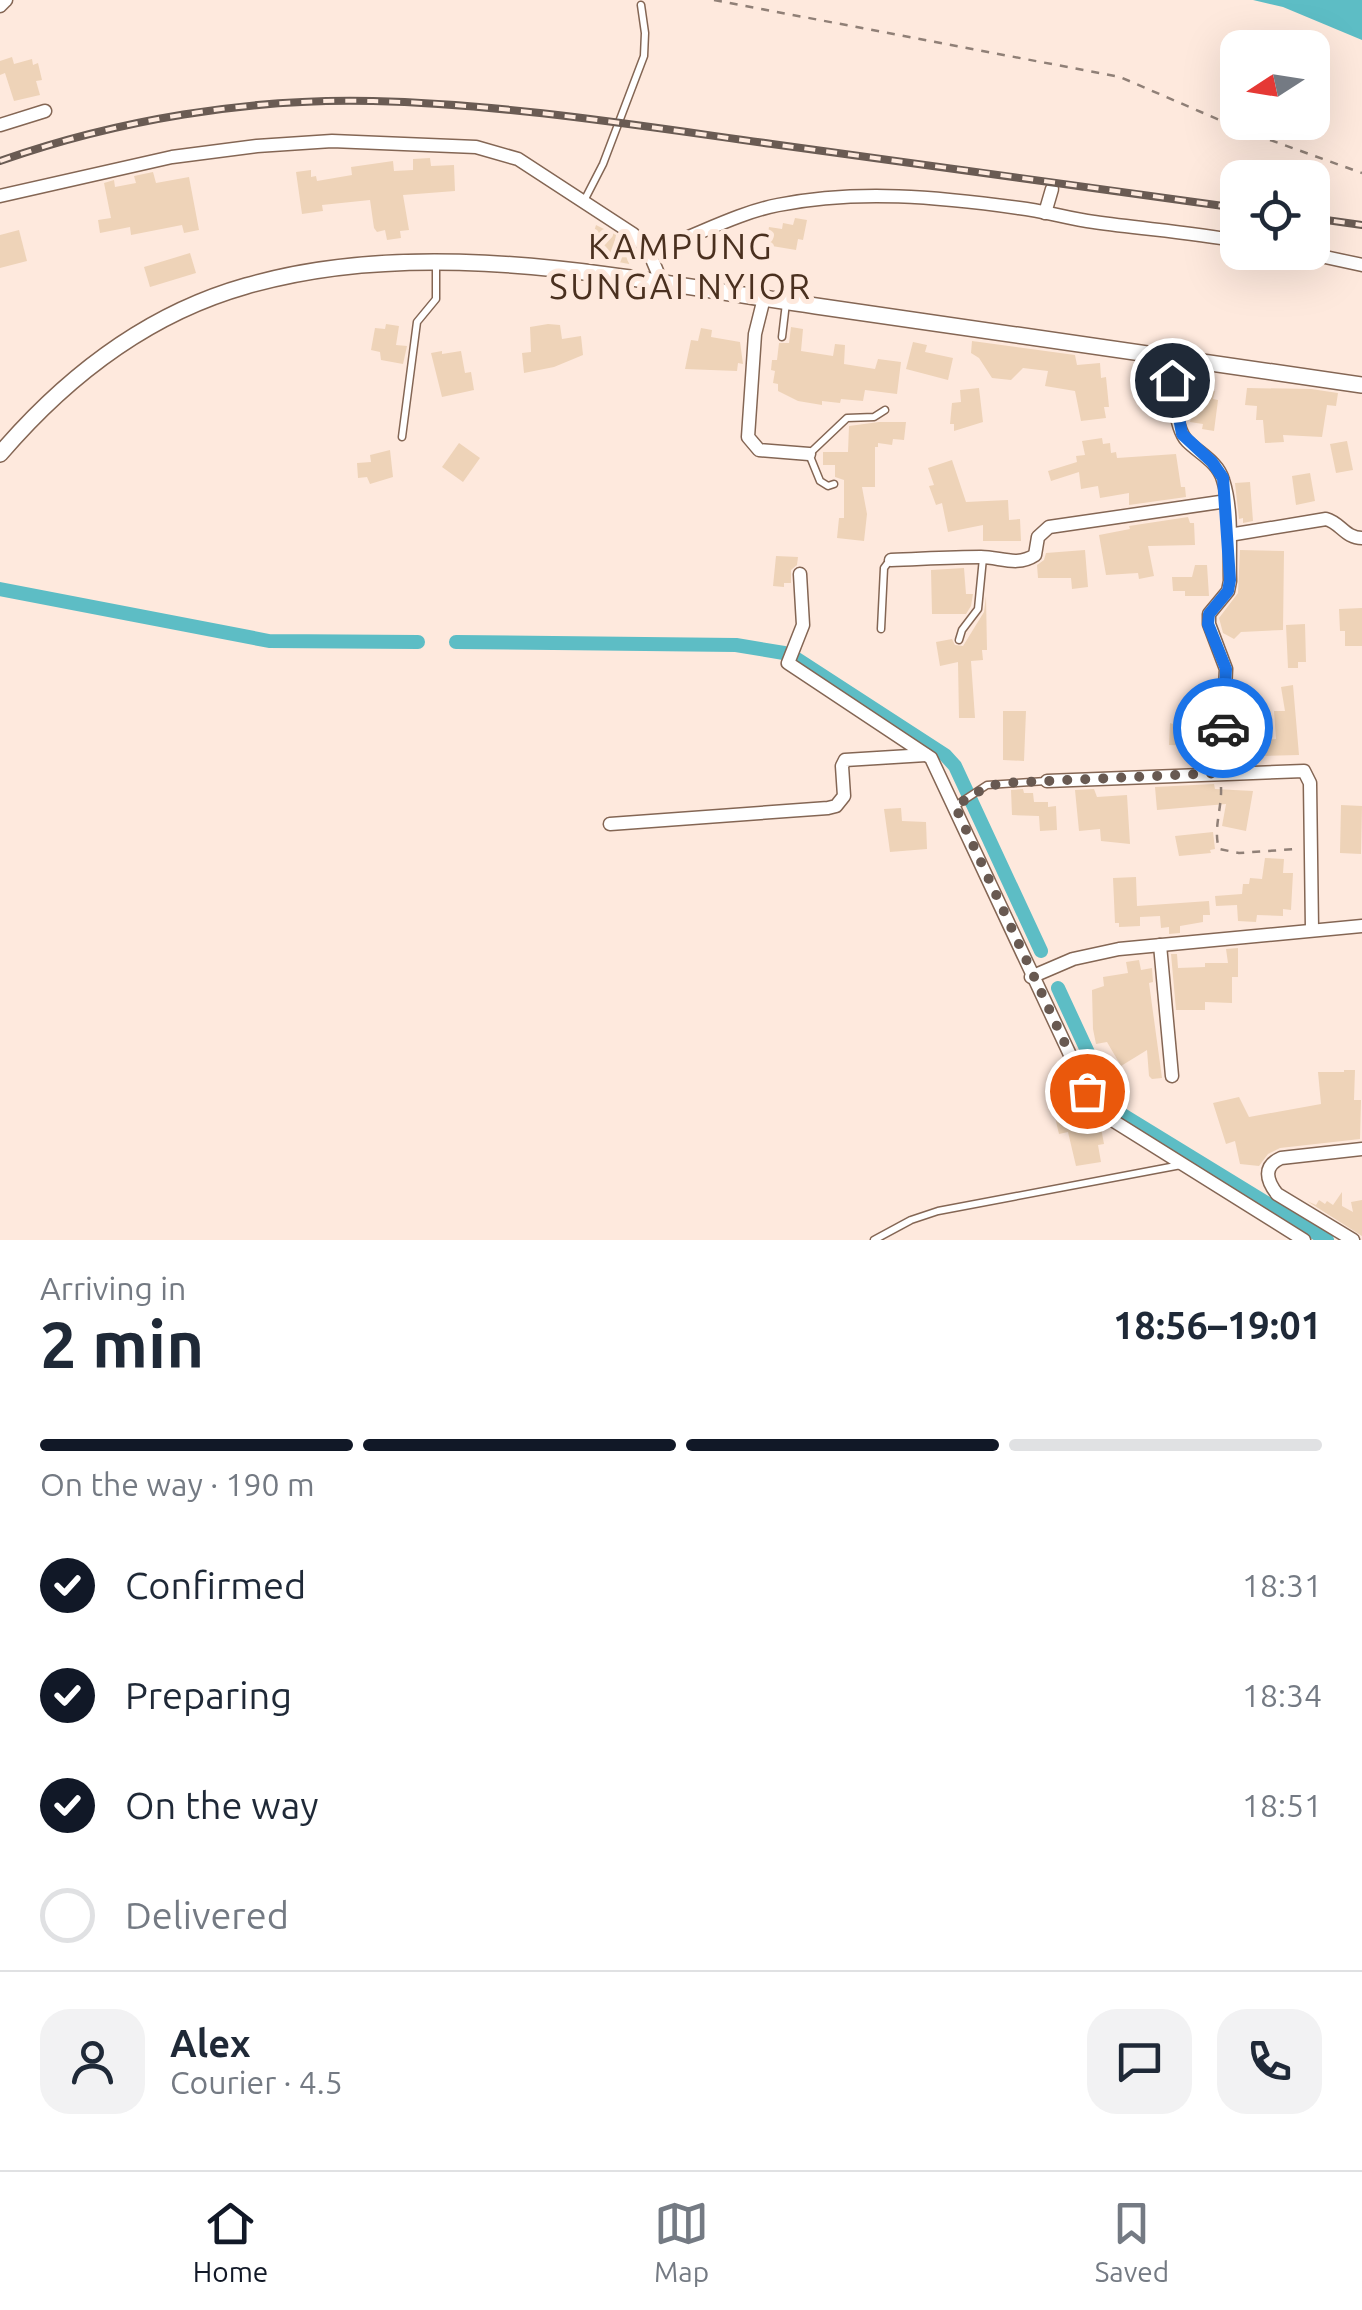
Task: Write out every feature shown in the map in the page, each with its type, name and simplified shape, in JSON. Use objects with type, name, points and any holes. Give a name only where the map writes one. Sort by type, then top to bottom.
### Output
[{"type":"street","points":[[0,6],[6,0]]},
{"type":"street","points":[[0,125],[44,111]]},
{"type":"street","points":[[0,196],[172,157],[332,141],[476,148],[507,153],[585,199],[633,234],[649,252],[662,283]]},
{"type":"street","points":[[1046,213],[1052,189]]},
{"type":"street","points":[[649,252],[746,214],[836,196],[890,194],[1220,238]]},
{"type":"street","points":[[1330,259],[1362,266]]},
{"type":"street","points":[[0,454],[28,422],[103,356],[178,311],[244,286],[372,262],[517,268],[662,283],[1362,385]]},
{"type":"street","points":[[764,298],[756,334],[748,437],[759,450],[808,454]]},
{"type":"street","points":[[1174,358],[1172,380],[1182,434],[1223,478],[1227,501],[1230,580],[1228,591],[1209,614],[1208,624],[1226,669],[1220,773]]},
{"type":"street","points":[[891,560],[983,557],[1004,562],[1032,558],[1038,550],[1040,532],[1048,527],[1227,501]]},
{"type":"street","points":[[1229,536],[1326,519],[1351,537],[1362,538]]},
{"type":"street","points":[[800,574],[803,625],[792,656],[926,755],[938,768],[1094,1102],[1112,1120],[1304,1240]]},
{"type":"street","points":[[610,824],[828,808],[836,806],[844,796],[844,760],[926,755]]},
{"type":"street","points":[[1047,781],[1304,771],[1310,782],[1312,929]]},
{"type":"street","points":[[1036,974],[1073,959],[1160,945],[1362,926]]},
{"type":"street","points":[[1160,945],[1172,1076]]},
{"type":"street","points":[[1353,1240],[1276,1194],[1268,1183],[1267,1172],[1273,1162],[1282,1158],[1362,1149]]},
{"type":"lane","points":[[585,199],[603,164],[644,56],[641,5]]},
{"type":"lane","points":[[402,437],[417,322],[436,298],[436,263]]},
{"type":"lane","points":[[782,337],[786,302]]},
{"type":"lane","points":[[834,484],[828,486],[820,480],[808,454],[847,418],[874,417],[885,410]]},
{"type":"lane","points":[[958,640],[978,609],[983,557]]},
{"type":"lane","points":[[881,629],[884,568],[885,562],[891,560]]},
{"type":"lane","points":[[958,804],[987,786],[1047,781]]},
{"type":"lane","points":[[874,1240],[938,1210],[1182,1165]]},
{"type":"path","points":[[714,0],[1120,77],[1245,131],[1362,174]]},
{"type":"path","points":[[1220,773],[1222,809],[1216,822],[1219,849],[1239,854],[1312,848]]},
{"type":"water","points":[[1253,0],[1362,0],[1362,40],[1283,7]]},
{"type":"building","points":[[12,57],[14,64],[32,59],[33,65],[38,63],[42,80],[36,81],[40,95],[14,101],[5,73],[0,75],[0,61]]},
{"type":"building","points":[[430,158],[431,166],[454,165],[455,191],[403,195],[409,230],[400,231],[401,238],[387,240],[385,230],[377,232],[370,200],[322,205],[323,211],[302,214],[296,172],[311,170],[311,177],[316,176],[317,181],[352,175],[351,167],[393,161],[394,171],[413,170],[413,159]]},
{"type":"building","points":[[153,172],[156,183],[189,177],[199,230],[184,233],[182,225],[131,235],[130,227],[100,233],[98,220],[111,218],[104,183],[114,180],[115,187],[136,183],[134,176]]},
{"type":"building","points":[[795,218],[807,220],[803,240],[798,239],[796,250],[766,245],[769,227],[782,229],[783,223],[793,225]]},
{"type":"building","points":[[596,225],[616,235],[614,245],[632,248],[629,264],[587,256]]},
{"type":"building","points":[[19,230],[27,261],[0,268],[0,235]]},
{"type":"building","points":[[190,253],[196,273],[150,287],[144,267]]},
{"type":"building","points":[[386,324],[399,326],[396,345],[407,346],[403,364],[381,360],[380,352],[371,350],[375,328],[385,329]]},
{"type":"building","points":[[560,325],[562,339],[581,336],[583,355],[554,367],[524,373],[522,353],[531,352],[530,327]]},
{"type":"building","points":[[791,327],[803,329],[801,351],[833,356],[835,344],[845,345],[844,364],[875,369],[878,359],[901,362],[897,394],[865,390],[863,401],[841,399],[840,403],[822,401],[822,405],[798,401],[778,391],[778,384],[773,383],[772,360],[777,360],[779,343],[789,343]]},
{"type":"building","points":[[701,328],[712,330],[711,337],[740,342],[743,364],[738,363],[737,371],[685,369],[691,340],[698,341]]},
{"type":"building","points":[[972,341],[1075,355],[1077,365],[1100,363],[1101,378],[1106,377],[1106,418],[1081,421],[1075,391],[1045,386],[1048,371],[1023,368],[1011,380],[992,378],[971,353]]},
{"type":"building","points":[[913,342],[927,345],[925,352],[953,358],[948,380],[906,369]]},
{"type":"building","points":[[461,351],[465,373],[471,372],[474,390],[442,397],[431,353]]},
{"type":"building","points":[[979,388],[983,422],[954,431],[954,424],[950,424],[952,403],[961,402],[960,390]]},
{"type":"building","points":[[1247,388],[1338,393],[1336,406],[1327,405],[1322,437],[1283,435],[1284,442],[1265,443],[1263,420],[1256,420],[1257,406],[1245,405]]},
{"type":"building","points":[[1199,389],[1215,391],[1213,399],[1218,400],[1214,431],[1190,422]]},
{"type":"building","points":[[906,422],[904,440],[893,439],[892,445],[878,443],[875,447],[875,487],[862,487],[867,514],[864,541],[837,538],[839,518],[844,518],[844,480],[835,477],[835,465],[823,465],[823,452],[848,452],[849,426]]},
{"type":"building","points":[[1102,438],[1103,444],[1110,443],[1111,453],[1116,452],[1117,458],[1176,454],[1186,497],[1129,505],[1129,493],[1100,498],[1098,486],[1081,489],[1079,472],[1051,481],[1048,471],[1077,462],[1076,456],[1085,455],[1082,441]]},
{"type":"building","points":[[1347,441],[1353,470],[1336,473],[1330,444]]},
{"type":"building","points":[[459,443],[480,458],[463,482],[442,467]]},
{"type":"building","points":[[390,450],[393,477],[370,484],[367,477],[358,478],[357,463],[371,462],[370,455]]},
{"type":"building","points":[[952,460],[966,502],[1008,500],[1009,520],[1020,519],[1021,541],[983,541],[983,525],[948,532],[942,503],[936,505],[929,486],[934,485],[928,468]]},
{"type":"building","points":[[1310,473],[1315,501],[1296,505],[1292,476]]},
{"type":"building","points":[[1250,482],[1253,521],[1243,523],[1243,518],[1239,519],[1235,483]]},
{"type":"building","points":[[1188,517],[1194,523],[1195,545],[1148,546],[1154,576],[1139,579],[1138,573],[1106,575],[1099,535]]},
{"type":"building","points":[[1085,550],[1088,587],[1072,589],[1071,578],[1038,578],[1037,565],[1046,553]]},
{"type":"building","points":[[1240,550],[1284,551],[1283,630],[1241,632],[1234,639],[1223,633],[1219,618],[1238,593]]},
{"type":"building","points":[[776,556],[798,557],[791,570],[791,583],[784,583],[784,587],[773,586]]},
{"type":"building","points":[[1195,565],[1207,565],[1209,596],[1185,596],[1185,591],[1173,591],[1172,577],[1192,577]]},
{"type":"building","points":[[964,568],[966,594],[973,594],[966,614],[932,614],[931,570]]},
{"type":"building","points":[[986,596],[987,650],[982,650],[983,660],[971,661],[975,718],[959,718],[958,662],[940,666],[936,642],[952,639],[955,645],[963,646],[984,612]]},
{"type":"building","points":[[1362,608],[1362,646],[1345,646],[1339,609]]},
{"type":"building","points":[[1305,624],[1306,662],[1298,662],[1298,668],[1288,668],[1286,625]]},
{"type":"building","points":[[1293,685],[1299,755],[1260,756],[1260,740],[1276,739],[1274,711],[1285,711],[1281,687]]},
{"type":"building","points":[[1003,711],[1026,711],[1024,761],[1003,760]]},
{"type":"building","points":[[1174,717],[1212,719],[1212,732],[1200,732],[1200,746],[1169,745]]},
{"type":"building","points":[[1214,784],[1215,789],[1253,791],[1246,831],[1222,826],[1226,804],[1157,810],[1155,787]]},
{"type":"building","points":[[1023,789],[1024,793],[1033,793],[1034,802],[1056,806],[1057,830],[1040,831],[1039,816],[1012,815],[1011,790]]},
{"type":"building","points":[[1094,789],[1097,797],[1127,795],[1130,844],[1101,841],[1100,829],[1079,831],[1075,790]]},
{"type":"building","points":[[1341,805],[1362,806],[1361,854],[1340,853]]},
{"type":"building","points":[[901,808],[902,821],[926,822],[927,849],[890,852],[884,809]]},
{"type":"building","points":[[1213,832],[1215,849],[1211,853],[1179,856],[1175,836]]},
{"type":"building","points":[[1265,858],[1284,859],[1283,873],[1293,873],[1291,910],[1283,909],[1283,916],[1257,915],[1256,922],[1238,921],[1237,905],[1216,906],[1215,896],[1242,894],[1243,884],[1249,884],[1250,878],[1262,879]]},
{"type":"building","points":[[1136,877],[1137,906],[1209,901],[1210,915],[1203,915],[1203,922],[1180,926],[1180,933],[1169,934],[1169,927],[1161,928],[1160,916],[1140,917],[1140,926],[1119,927],[1115,923],[1113,878]]},
{"type":"building","points":[[1238,948],[1238,977],[1232,977],[1232,1003],[1205,1002],[1205,1010],[1176,1010],[1171,954],[1177,954],[1178,968],[1205,967],[1205,963],[1228,963],[1226,949]]},
{"type":"building","points":[[1139,960],[1141,970],[1152,968],[1153,982],[1149,983],[1162,1078],[1149,1076],[1147,1050],[1121,1066],[1107,1042],[1096,1044],[1093,1029],[1092,990],[1104,986],[1103,977],[1128,973],[1126,962]]},
{"type":"building","points":[[1355,1070],[1354,1100],[1361,1100],[1360,1139],[1280,1148],[1268,1154],[1259,1166],[1240,1164],[1235,1141],[1226,1144],[1213,1103],[1239,1097],[1249,1117],[1321,1104],[1318,1072]]},
{"type":"building","points":[[1087,1108],[1092,1130],[1101,1128],[1101,1162],[1076,1166],[1068,1132],[1059,1134],[1055,1117]]},
{"type":"building","points":[[1342,1192],[1342,1206],[1353,1212],[1351,1202],[1362,1200],[1362,1236],[1307,1201],[1316,1205],[1319,1200],[1325,1204],[1327,1201],[1333,1205]]},
{"type":"waterway","points":[[0,589],[269,641],[418,642]]},
{"type":"waterway","points":[[456,642],[736,645],[797,659],[945,755],[955,766],[1041,951]]},
{"type":"waterway","points":[[1058,988],[1110,1100],[1121,1114],[1327,1240]]},
{"type":"railway","points":[[0,161],[90,134],[184,114],[278,103],[373,101],[573,117],[1220,206]]},
{"type":"railway","points":[[1330,221],[1362,225]]},
{"type":"way so far","points":[[1087,1091],[955,806],[972,798],[982,787],[1004,783],[1220,773],[1223,728]]},
{"type":"district","name":"KAMPUNG SUNGAI NYIOR","points":[[681,266]]},
{"type":"route","points":[[1172,380],[1182,434],[1223,478],[1227,501],[1230,580],[1228,591],[1209,614],[1208,624],[1226,669],[1223,728]]}]
